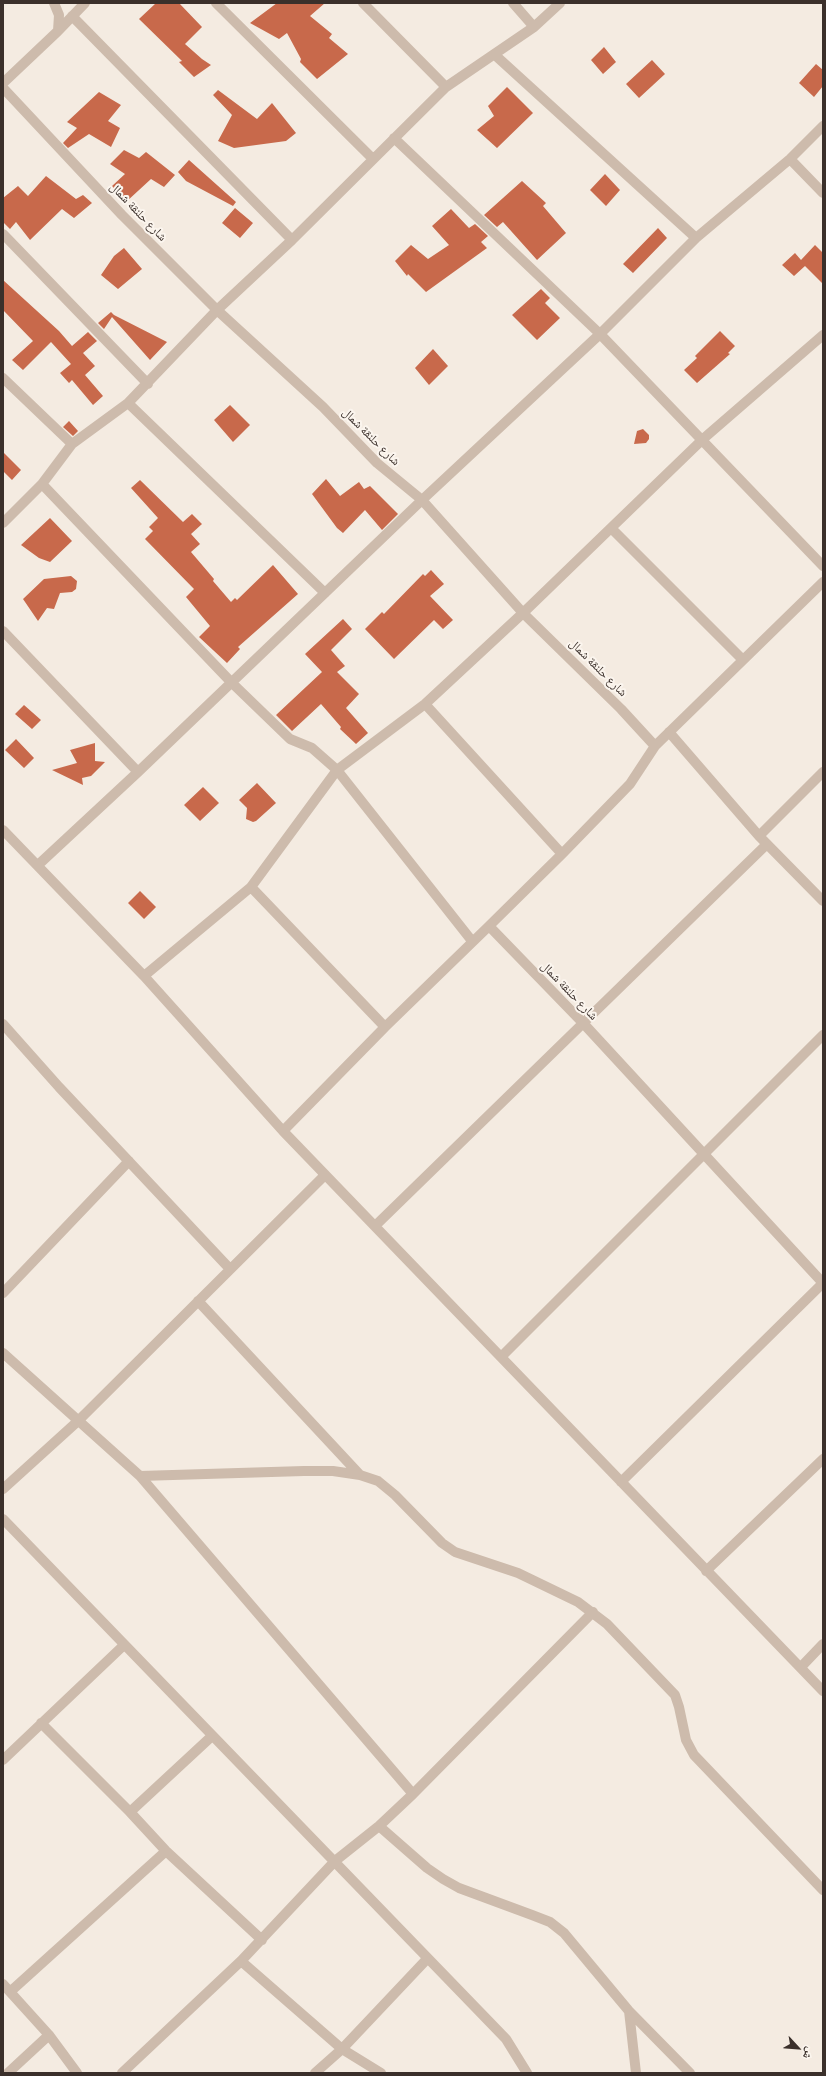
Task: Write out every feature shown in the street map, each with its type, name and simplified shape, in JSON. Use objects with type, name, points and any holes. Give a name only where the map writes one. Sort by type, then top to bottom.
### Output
[{"type":"street","points":[[54,3],[59,14],[58,30]]},
{"type":"street","points":[[3,82],[85,3]]},
{"type":"street","points":[[216,3],[372,159]]},
{"type":"street","points":[[363,3],[446,87]]},
{"type":"street","points":[[513,3],[534,27]]},
{"type":"street","points":[[3,522],[42,484],[72,444],[128,403],[148,384],[217,310],[292,240],[446,87],[534,27],[560,3]]},
{"type":"street","points":[[72,16],[292,240]]},
{"type":"street","points":[[495,55],[696,238]]},
{"type":"street","name":"شارع حلنقة شمال","points":[[3,88],[122,215],[217,310],[323,407],[377,463],[422,500],[523,613],[578,666],[655,746]]},
{"type":"street","points":[[38,865],[138,772],[422,500],[600,334],[696,238],[790,159],[823,126]]},
{"type":"street","points":[[394,138],[600,334],[703,439],[823,566]]},
{"type":"street","points":[[790,159],[823,194]]},
{"type":"street","points":[[3,234],[148,384]]},
{"type":"street","points":[[144,976],[251,887],[338,770],[425,704],[523,613],[703,439],[823,335]]},
{"type":"street","points":[[3,378],[72,444]]},
{"type":"street","points":[[128,403],[325,592]]},
{"type":"street","points":[[42,484],[231,682],[290,739],[312,748],[338,770],[472,941]]},
{"type":"street","points":[[611,528],[743,660]]},
{"type":"street","points":[[283,1131],[385,1027],[562,854],[630,784],[655,746],[823,582]]},
{"type":"street","points":[[3,631],[138,772]]},
{"type":"street","points":[[425,704],[562,854]]},
{"type":"street","points":[[669,732],[759,836],[823,900]]},
{"type":"street","points":[[759,836],[823,772]]},
{"type":"street","points":[[3,830],[144,976],[283,1131],[823,1691]]},
{"type":"street","points":[[375,1226],[767,844]]},
{"type":"street","points":[[251,887],[385,1027]]},
{"type":"street","name":"شارع حلنقة شمال","points":[[489,926],[583,1023],[823,1283]]},
{"type":"street","points":[[3,1024],[128,1161],[230,1269]]},
{"type":"street","points":[[501,1357],[823,1035]]},
{"type":"street","points":[[3,1293],[128,1161]]},
{"type":"street","points":[[3,1489],[78,1420],[325,1175]]},
{"type":"street","points":[[621,1482],[823,1283]]},
{"type":"street","points":[[198,1301],[360,1475]]},
{"type":"street","points":[[3,1353],[140,1476],[413,1794]]},
{"type":"street","points":[[706,1571],[823,1459]]},
{"type":"street","points":[[140,1476],[304,1471],[333,1471],[360,1475],[378,1481],[395,1494],[442,1542],[456,1552],[518,1573],[578,1602],[608,1624],[674,1695],[679,1707],[686,1740],[694,1755],[823,1890]]},
{"type":"street","points":[[3,1519],[506,2039],[527,2073]]},
{"type":"street","points":[[122,2073],[241,1961],[335,1861],[379,1826],[413,1794],[593,1612]]},
{"type":"street","points":[[801,1667],[823,1644]]},
{"type":"street","points":[[3,1760],[124,1645]]},
{"type":"street","points":[[41,1723],[130,1812],[166,1851],[262,1940]]},
{"type":"street","points":[[130,1812],[212,1736]]},
{"type":"street","points":[[379,1826],[427,1868],[443,1879],[459,1888],[550,1922],[564,1933],[629,2011],[690,2073]]},
{"type":"street","points":[[11,1991],[166,1851]]},
{"type":"street","points":[[315,2073],[342,2048],[427,1959]]},
{"type":"street","points":[[241,1961],[342,2048],[381,2073]]},
{"type":"street","points":[[3,1984],[11,1991],[49,2035],[77,2073]]},
{"type":"street","points":[[629,2011],[636,2073]]},
{"type":"street","points":[[8,2073],[49,2035]]},
{"type":"building","points":[[156,3],[179,3],[202,27],[185,44],[211,65],[194,77],[179,62],[182,61],[139,19]]},
{"type":"building","points":[[277,3],[325,3],[310,16],[332,34],[329,38],[348,54],[317,79],[300,62],[301,59],[287,33],[279,39],[250,23]]},
{"type":"building","points":[[604,47],[616,62],[603,74],[591,60]]},
{"type":"building","points":[[652,60],[665,74],[639,98],[626,84]]},
{"type":"building","points":[[816,64],[823,70],[823,86],[814,97],[799,83]]},
{"type":"building","points":[[507,87],[533,113],[497,148],[477,130],[494,116],[488,106]]},
{"type":"building","points":[[218,90],[257,119],[272,103],[296,133],[286,141],[234,148],[218,141],[232,115],[213,95]]},
{"type":"building","points":[[99,92],[121,105],[108,121],[120,128],[111,147],[89,134],[68,148],[63,143],[77,128],[67,122]]},
{"type":"building","points":[[124,150],[139,158],[146,152],[175,175],[164,187],[151,179],[126,202],[112,186],[125,174],[110,164]]},
{"type":"building","points":[[189,160],[236,202],[233,206],[186,181],[178,172]]},
{"type":"building","points":[[605,174],[620,190],[606,206],[590,190]]},
{"type":"building","points":[[46,176],[76,199],[83,195],[92,203],[74,218],[62,209],[30,240],[16,222],[10,229],[3,222],[3,198],[18,186],[28,196]]},
{"type":"building","points":[[522,181],[546,203],[543,206],[566,233],[537,260],[503,222],[497,227],[484,215]]},
{"type":"building","points":[[235,208],[253,223],[240,238],[222,223]]},
{"type":"building","points":[[451,209],[469,228],[475,224],[488,236],[481,242],[487,248],[426,292],[408,274],[407,276],[395,261],[411,245],[428,259],[449,245],[432,226]]},
{"type":"building","points":[[658,228],[667,238],[633,273],[623,264]]},
{"type":"building","points":[[815,245],[823,253],[823,284],[805,266],[794,276],[782,265],[795,253],[801,260]]},
{"type":"building","points":[[124,248],[142,269],[118,289],[101,275],[114,256]]},
{"type":"building","points":[[3,280],[59,331],[72,346],[88,332],[97,341],[83,353],[95,366],[85,375],[103,396],[93,405],[72,380],[69,383],[60,373],[71,364],[51,342],[23,370],[12,360],[33,341],[3,310]]},
{"type":"building","points":[[541,289],[550,298],[545,303],[560,318],[537,340],[512,315]]},
{"type":"building","points":[[111,312],[114,315],[167,342],[150,360],[112,317],[104,329],[98,323]]},
{"type":"building","points":[[720,331],[735,346],[728,353],[730,354],[697,383],[684,370],[697,358],[695,356]]},
{"type":"building","points":[[433,349],[448,366],[429,385],[415,368]]},
{"type":"building","points":[[230,405],[250,425],[233,442],[214,420]]},
{"type":"building","points":[[69,421],[78,431],[73,436],[63,427]]},
{"type":"building","points":[[643,429],[649,435],[649,439],[646,443],[634,444],[637,431]]},
{"type":"building","points":[[3,452],[21,470],[12,480],[3,471]]},
{"type":"building","points":[[326,479],[340,496],[359,482],[364,489],[370,486],[398,514],[382,530],[365,510],[343,533],[337,528],[312,494]]},
{"type":"building","points":[[140,480],[183,522],[192,514],[202,524],[191,534],[200,544],[191,552],[231,602],[235,598],[237,600],[273,565],[298,594],[238,647],[240,649],[227,663],[199,637],[210,626],[186,597],[194,589],[145,539],[153,531],[149,527],[158,518],[131,488]]},
{"type":"building","points":[[50,518],[72,541],[50,562],[39,558],[21,545]]},
{"type":"building","points":[[431,570],[444,584],[430,596],[453,620],[443,629],[434,620],[394,659],[365,629],[382,612],[384,614],[423,574],[425,576]]},
{"type":"building","points":[[71,576],[77,581],[76,589],[72,592],[60,593],[54,609],[47,608],[38,621],[23,599],[44,579]]},
{"type":"building","points":[[343,619],[352,629],[331,650],[345,666],[337,672],[359,694],[346,708],[368,733],[356,744],[340,729],[341,727],[321,704],[292,731],[276,715],[322,672],[305,654]]},
{"type":"building","points":[[24,705],[41,720],[32,729],[15,714]]},
{"type":"building","points":[[16,739],[34,758],[24,768],[5,750]]},
{"type":"building","points":[[95,743],[95,761],[105,762],[91,776],[82,778],[83,785],[52,770],[77,763],[70,750]]},
{"type":"building","points":[[257,783],[276,803],[253,822],[246,819],[247,808],[239,800]]},
{"type":"building","points":[[203,787],[219,803],[200,821],[184,805]]},
{"type":"building","points":[[140,891],[156,907],[144,919],[128,903]]}]
